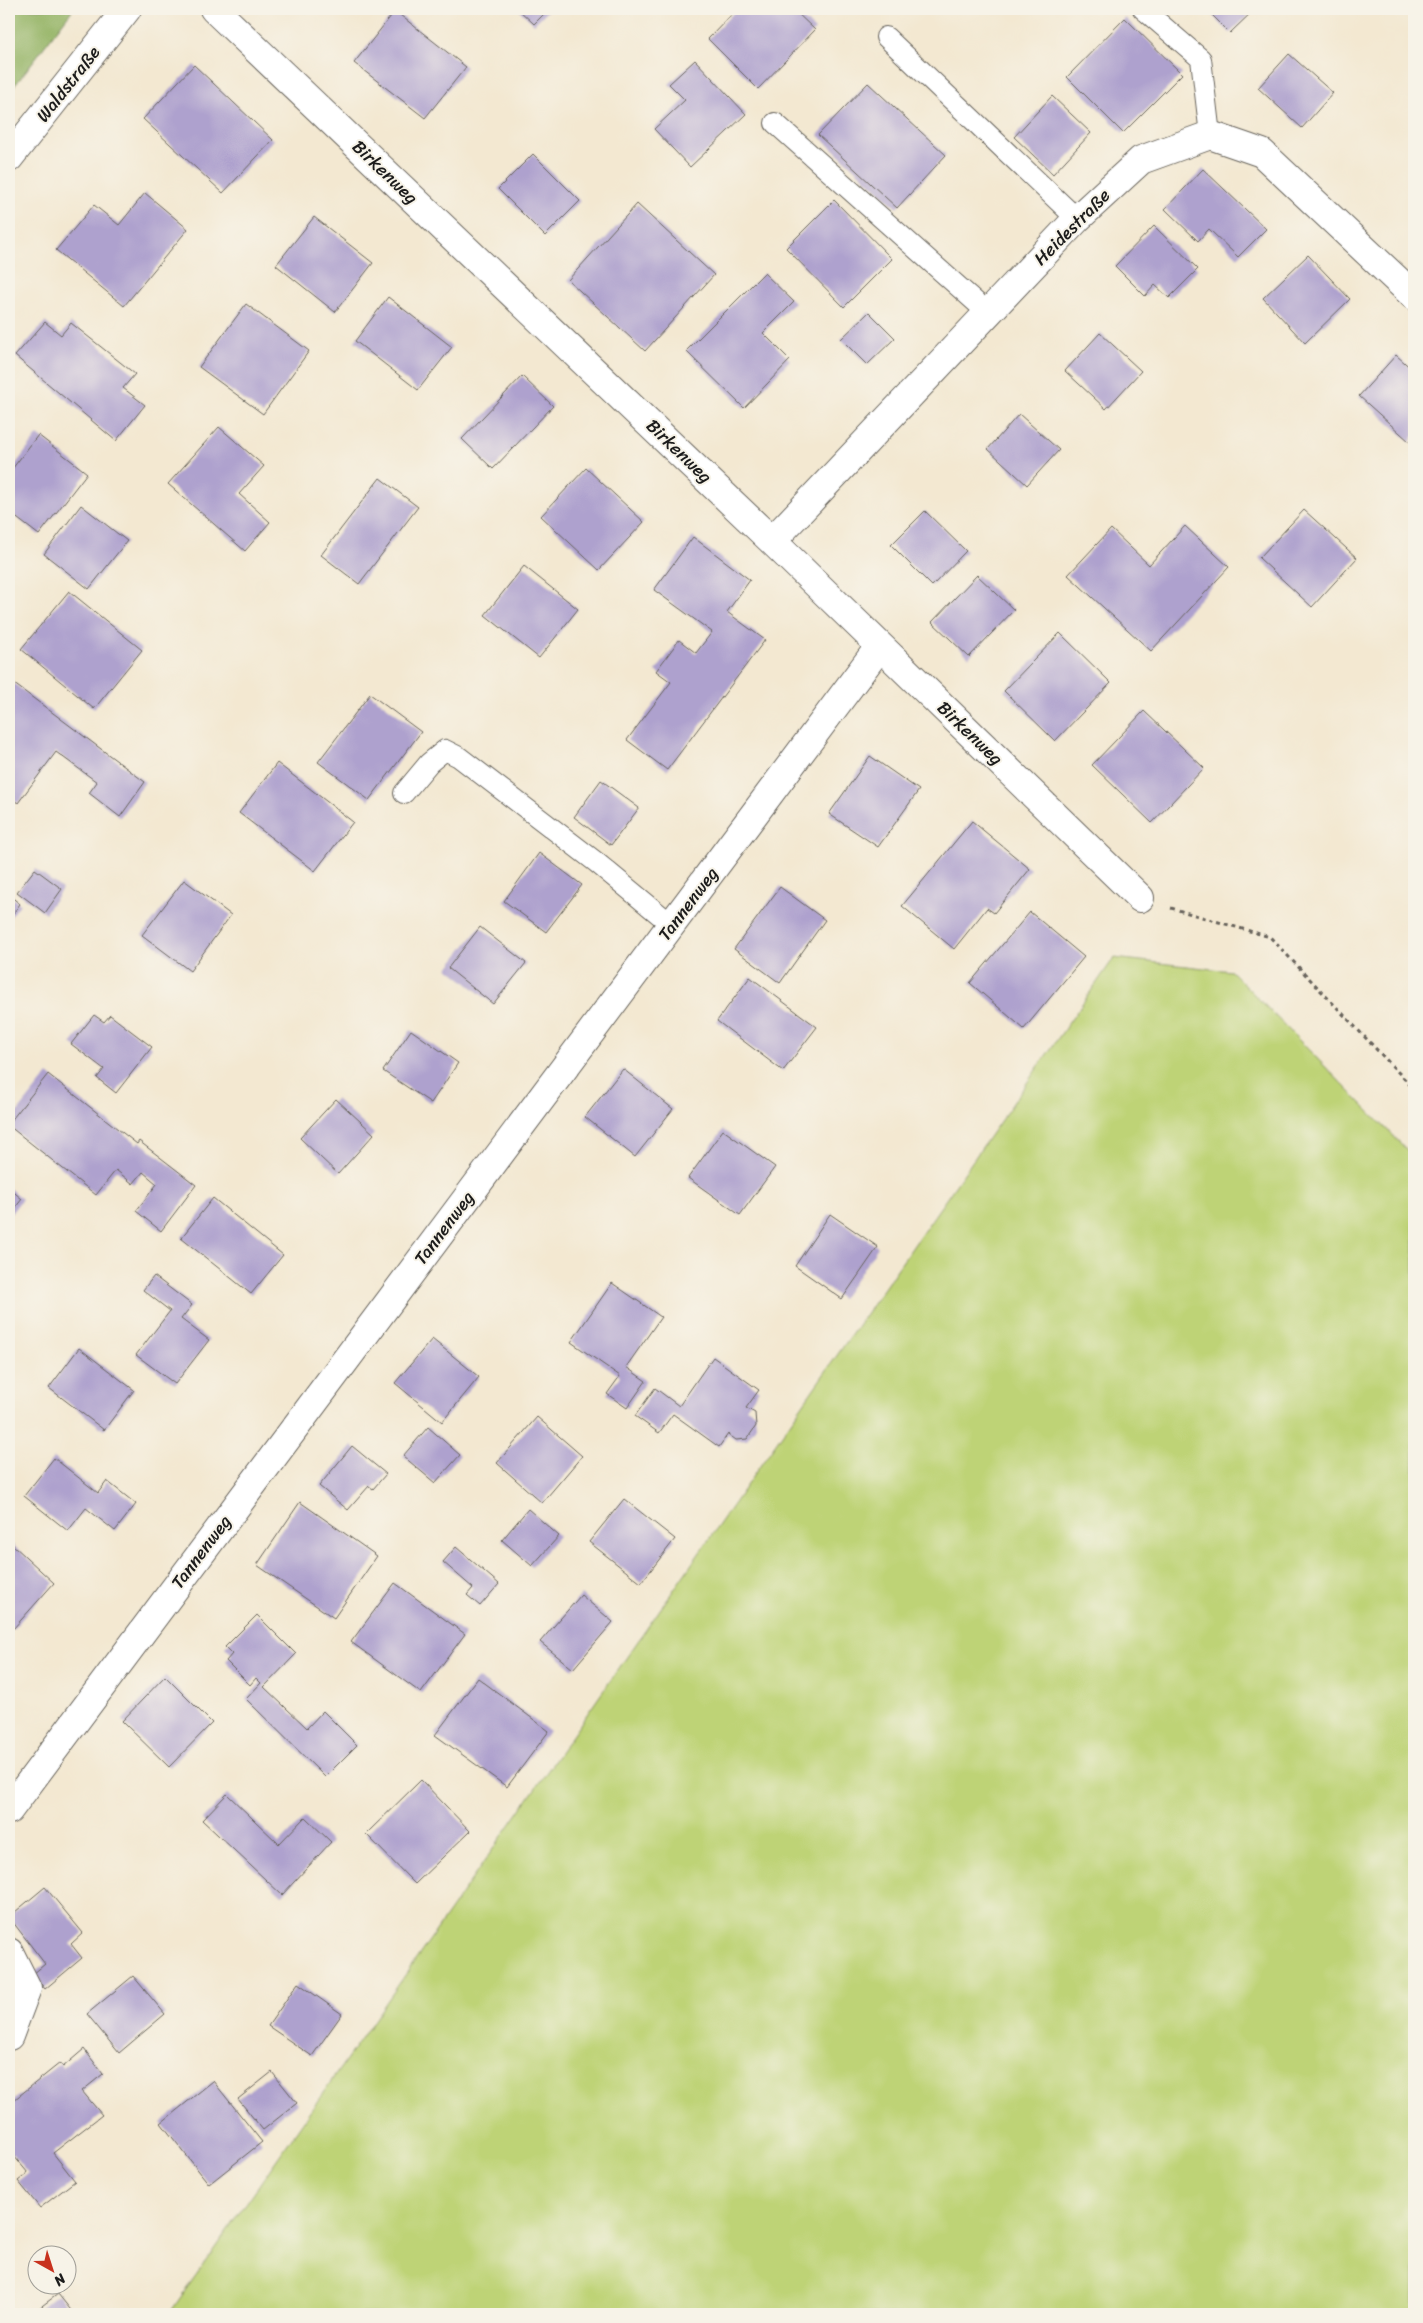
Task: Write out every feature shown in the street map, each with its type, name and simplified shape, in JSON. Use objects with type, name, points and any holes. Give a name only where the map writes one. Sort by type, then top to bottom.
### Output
[{"type":"street","name":"Waldstraße","points":[[9,158],[127,9]]},
{"type":"street","name":"Birkenweg","points":[[214,9],[772,541],[1140,898]]},
{"type":"street","name":"Heidestraße","points":[[772,541],[1077,219],[1141,160],[1210,135]]},
{"type":"street","points":[[1210,135],[1262,153],[1414,296]]},
{"type":"street","name":"Tannenweg","points":[[9,1810],[880,646]]},
{"type":"street","points":[[9,1952],[27,1988],[9,2036]]},
{"type":"lane","points":[[1143,9],[1201,59],[1210,135]]},
{"type":"lane","points":[[886,37],[1077,219]]},
{"type":"lane","points":[[775,123],[988,314]]},
{"type":"lane","points":[[404,793],[429,763],[445,750],[459,757],[596,862],[672,925]]},
{"type":"path","points":[[1140,898],[1270,937],[1414,1089]]},
{"type":"green space","points":[[9,9],[73,9],[9,93]]},
{"type":"green space","points":[[1114,958],[1231,971],[1414,1157],[1414,2314],[169,2314]]},
{"type":"building","points":[[518,9],[549,9],[534,24]]},
{"type":"building","points":[[737,9],[793,9],[815,30],[758,89],[708,39]]},
{"type":"building","points":[[1206,9],[1255,9],[1230,33]]},
{"type":"building","points":[[395,11],[466,67],[425,118],[354,63]]},
{"type":"building","points":[[1125,18],[1182,74],[1123,133],[1067,77]]},
{"type":"building","points":[[1289,54],[1333,93],[1302,128],[1258,88]]},
{"type":"building","points":[[695,60],[746,114],[690,167],[654,129],[685,100],[669,84]]},
{"type":"building","points":[[194,65],[273,140],[223,193],[143,119]]},
{"type":"building","points":[[868,83],[946,155],[897,208],[818,135]]},
{"type":"building","points":[[1052,96],[1091,133],[1053,174],[1014,137]]},
{"type":"building","points":[[533,154],[580,201],[545,236],[498,189]]},
{"type":"building","points":[[1203,169],[1266,229],[1238,257],[1209,229],[1198,241],[1165,209]]},
{"type":"building","points":[[145,193],[188,229],[124,306],[56,250],[94,205],[119,225]]},
{"type":"building","points":[[834,200],[892,259],[844,307],[786,248]]},
{"type":"building","points":[[637,204],[714,275],[645,351],[568,280]]},
{"type":"building","points":[[314,217],[373,263],[335,312],[276,265]]},
{"type":"building","points":[[1154,226],[1198,269],[1169,298],[1155,285],[1145,296],[1115,266]]},
{"type":"building","points":[[1308,255],[1350,299],[1305,343],[1263,298]]},
{"type":"building","points":[[764,273],[794,302],[763,333],[790,360],[744,408],[686,351]]},
{"type":"building","points":[[388,297],[452,347],[418,390],[355,341]]},
{"type":"building","points":[[246,304],[309,351],[263,414],[199,367]]},
{"type":"building","points":[[869,312],[895,338],[867,365],[841,339]]},
{"type":"building","points":[[45,322],[61,335],[71,323],[135,374],[123,388],[145,405],[116,441],[15,356]]},
{"type":"building","points":[[1100,333],[1141,371],[1106,409],[1065,371]]},
{"type":"building","points":[[1396,355],[1414,371],[1414,436],[1410,442],[1359,396]]},
{"type":"building","points":[[522,376],[553,406],[493,469],[462,439]]},
{"type":"building","points":[[1019,414],[1059,450],[1027,485],[988,449]]},
{"type":"building","points":[[219,427],[264,466],[239,494],[270,522],[245,551],[168,484]]},
{"type":"building","points":[[38,435],[87,473],[39,535],[9,512],[9,473]]},
{"type":"building","points":[[586,468],[644,522],[599,570],[541,516]]},
{"type":"building","points":[[380,478],[418,507],[359,584],[321,555]]},
{"type":"building","points":[[81,505],[127,541],[89,589],[44,554]]},
{"type":"building","points":[[1304,510],[1357,558],[1312,607],[1259,558]]},
{"type":"building","points":[[925,511],[966,551],[932,586],[891,545]]},
{"type":"building","points":[[1185,526],[1229,567],[1151,651],[1068,575],[1111,529],[1149,565]]},
{"type":"building","points":[[693,537],[750,580],[727,612],[765,640],[667,770],[627,740],[671,682],[656,671],[679,640],[696,653],[712,632],[654,590]]},
{"type":"building","points":[[524,566],[578,609],[539,658],[485,615]]},
{"type":"building","points":[[977,575],[1014,610],[969,657],[932,622]]},
{"type":"building","points":[[69,591],[142,650],[94,709],[21,649]]},
{"type":"building","points":[[1060,633],[1111,683],[1055,741],[1004,691]]},
{"type":"building","points":[[9,680],[145,782],[120,817],[89,793],[97,782],[56,752],[18,803],[9,797]]},
{"type":"building","points":[[370,694],[421,732],[369,800],[318,762]]},
{"type":"building","points":[[1144,711],[1204,768],[1152,823],[1092,765]]},
{"type":"building","points":[[870,756],[919,790],[878,847],[829,814]]},
{"type":"building","points":[[277,763],[353,822],[315,871],[239,813]]},
{"type":"building","points":[[601,780],[639,808],[611,845],[574,817]]},
{"type":"building","points":[[972,821],[1030,869],[994,913],[987,908],[954,949],[902,906]]},
{"type":"building","points":[[539,853],[582,885],[546,932],[504,901]]},
{"type":"building","points":[[35,869],[62,889],[45,913],[17,892]]},
{"type":"building","points":[[184,880],[231,915],[190,971],[142,935]]},
{"type":"building","points":[[780,887],[825,920],[780,983],[734,949]]},
{"type":"building","points":[[9,895],[20,904],[9,919]]},
{"type":"building","points":[[1030,912],[1084,957],[1024,1029],[970,983]]},
{"type":"building","points":[[480,927],[526,963],[493,1004],[448,968]]},
{"type":"building","points":[[750,977],[817,1027],[783,1071],[717,1021]]},
{"type":"building","points":[[94,1015],[104,1022],[110,1015],[152,1047],[116,1093],[97,1078],[104,1069],[71,1044]]},
{"type":"building","points":[[411,1030],[458,1063],[431,1103],[383,1071]]},
{"type":"building","points":[[623,1069],[673,1109],[635,1157],[585,1117]]},
{"type":"building","points":[[48,1074],[137,1144],[139,1141],[196,1185],[161,1231],[136,1211],[157,1184],[143,1172],[133,1184],[116,1170],[96,1195],[9,1126],[9,1123]]},
{"type":"building","points":[[336,1099],[374,1134],[338,1174],[300,1138]]},
{"type":"building","points":[[723,1130],[775,1167],[740,1215],[688,1178]]},
{"type":"building","points":[[9,1188],[22,1199],[9,1216]]},
{"type":"building","points":[[213,1198],[283,1255],[251,1294],[181,1238]]},
{"type":"building","points":[[830,1214],[878,1247],[842,1299],[795,1266]]},
{"type":"building","points":[[154,1276],[192,1305],[181,1319],[209,1340],[175,1384],[136,1355],[170,1311],[143,1290]]},
{"type":"building","points":[[612,1283],[661,1317],[626,1367],[646,1381],[627,1408],[607,1394],[620,1376],[571,1342]]},
{"type":"building","points":[[432,1339],[479,1377],[442,1422],[395,1383]]},
{"type":"building","points":[[79,1348],[134,1390],[104,1430],[49,1388]]},
{"type":"building","points":[[713,1357],[759,1390],[746,1408],[755,1413],[756,1426],[747,1439],[736,1440],[728,1434],[719,1447],[673,1414],[659,1433],[635,1416],[655,1388],[679,1406]]},
{"type":"building","points":[[537,1417],[582,1456],[542,1503],[497,1463]]},
{"type":"building","points":[[428,1427],[460,1455],[435,1483],[403,1456]]},
{"type":"building","points":[[352,1446],[386,1474],[373,1489],[369,1486],[348,1510],[319,1486]]},
{"type":"building","points":[[54,1458],[98,1493],[107,1481],[136,1504],[115,1531],[86,1508],[68,1531],[24,1496]]},
{"type":"building","points":[[624,1499],[675,1539],[641,1583],[589,1542]]},
{"type":"building","points":[[300,1502],[377,1556],[334,1618],[257,1565]]},
{"type":"building","points":[[528,1509],[559,1536],[532,1566],[502,1540]]},
{"type":"building","points":[[13,1545],[54,1583],[13,1629],[9,1625],[9,1550]]},
{"type":"building","points":[[456,1547],[499,1584],[480,1606],[467,1595],[473,1588],[443,1562]]},
{"type":"building","points":[[395,1583],[465,1634],[421,1693],[351,1642]]},
{"type":"building","points":[[581,1595],[613,1622],[573,1669],[540,1642]]},
{"type":"building","points":[[257,1615],[296,1654],[264,1687],[307,1728],[323,1711],[357,1745],[325,1777],[246,1699],[261,1683],[256,1678],[250,1685],[226,1661],[232,1654],[225,1647]]},
{"type":"building","points":[[165,1676],[212,1723],[169,1767],[122,1721]]},
{"type":"building","points":[[478,1678],[549,1731],[507,1787],[435,1735]]},
{"type":"building","points":[[421,1780],[470,1831],[415,1884],[366,1834]]},
{"type":"building","points":[[227,1794],[279,1844],[305,1817],[331,1842],[282,1895],[202,1820]]},
{"type":"building","points":[[45,1887],[83,1933],[71,1944],[82,1958],[45,1989],[33,1974],[45,1964],[9,1917]]},
{"type":"building","points":[[133,1976],[165,2014],[119,2053],[87,2014]]},
{"type":"building","points":[[298,1983],[342,2014],[312,2056],[268,2026]]},
{"type":"building","points":[[84,2049],[103,2074],[82,2091],[102,2115],[53,2153],[75,2181],[40,2208],[18,2181],[28,2173],[9,2150],[9,2104],[60,2063],[63,2067]]},
{"type":"building","points":[[272,2072],[297,2103],[263,2130],[238,2099]]},
{"type":"building","points":[[213,2081],[262,2142],[209,2184],[161,2123]]},
{"type":"building","points":[[55,2296],[60,2296],[74,2314],[31,2314]]}]
